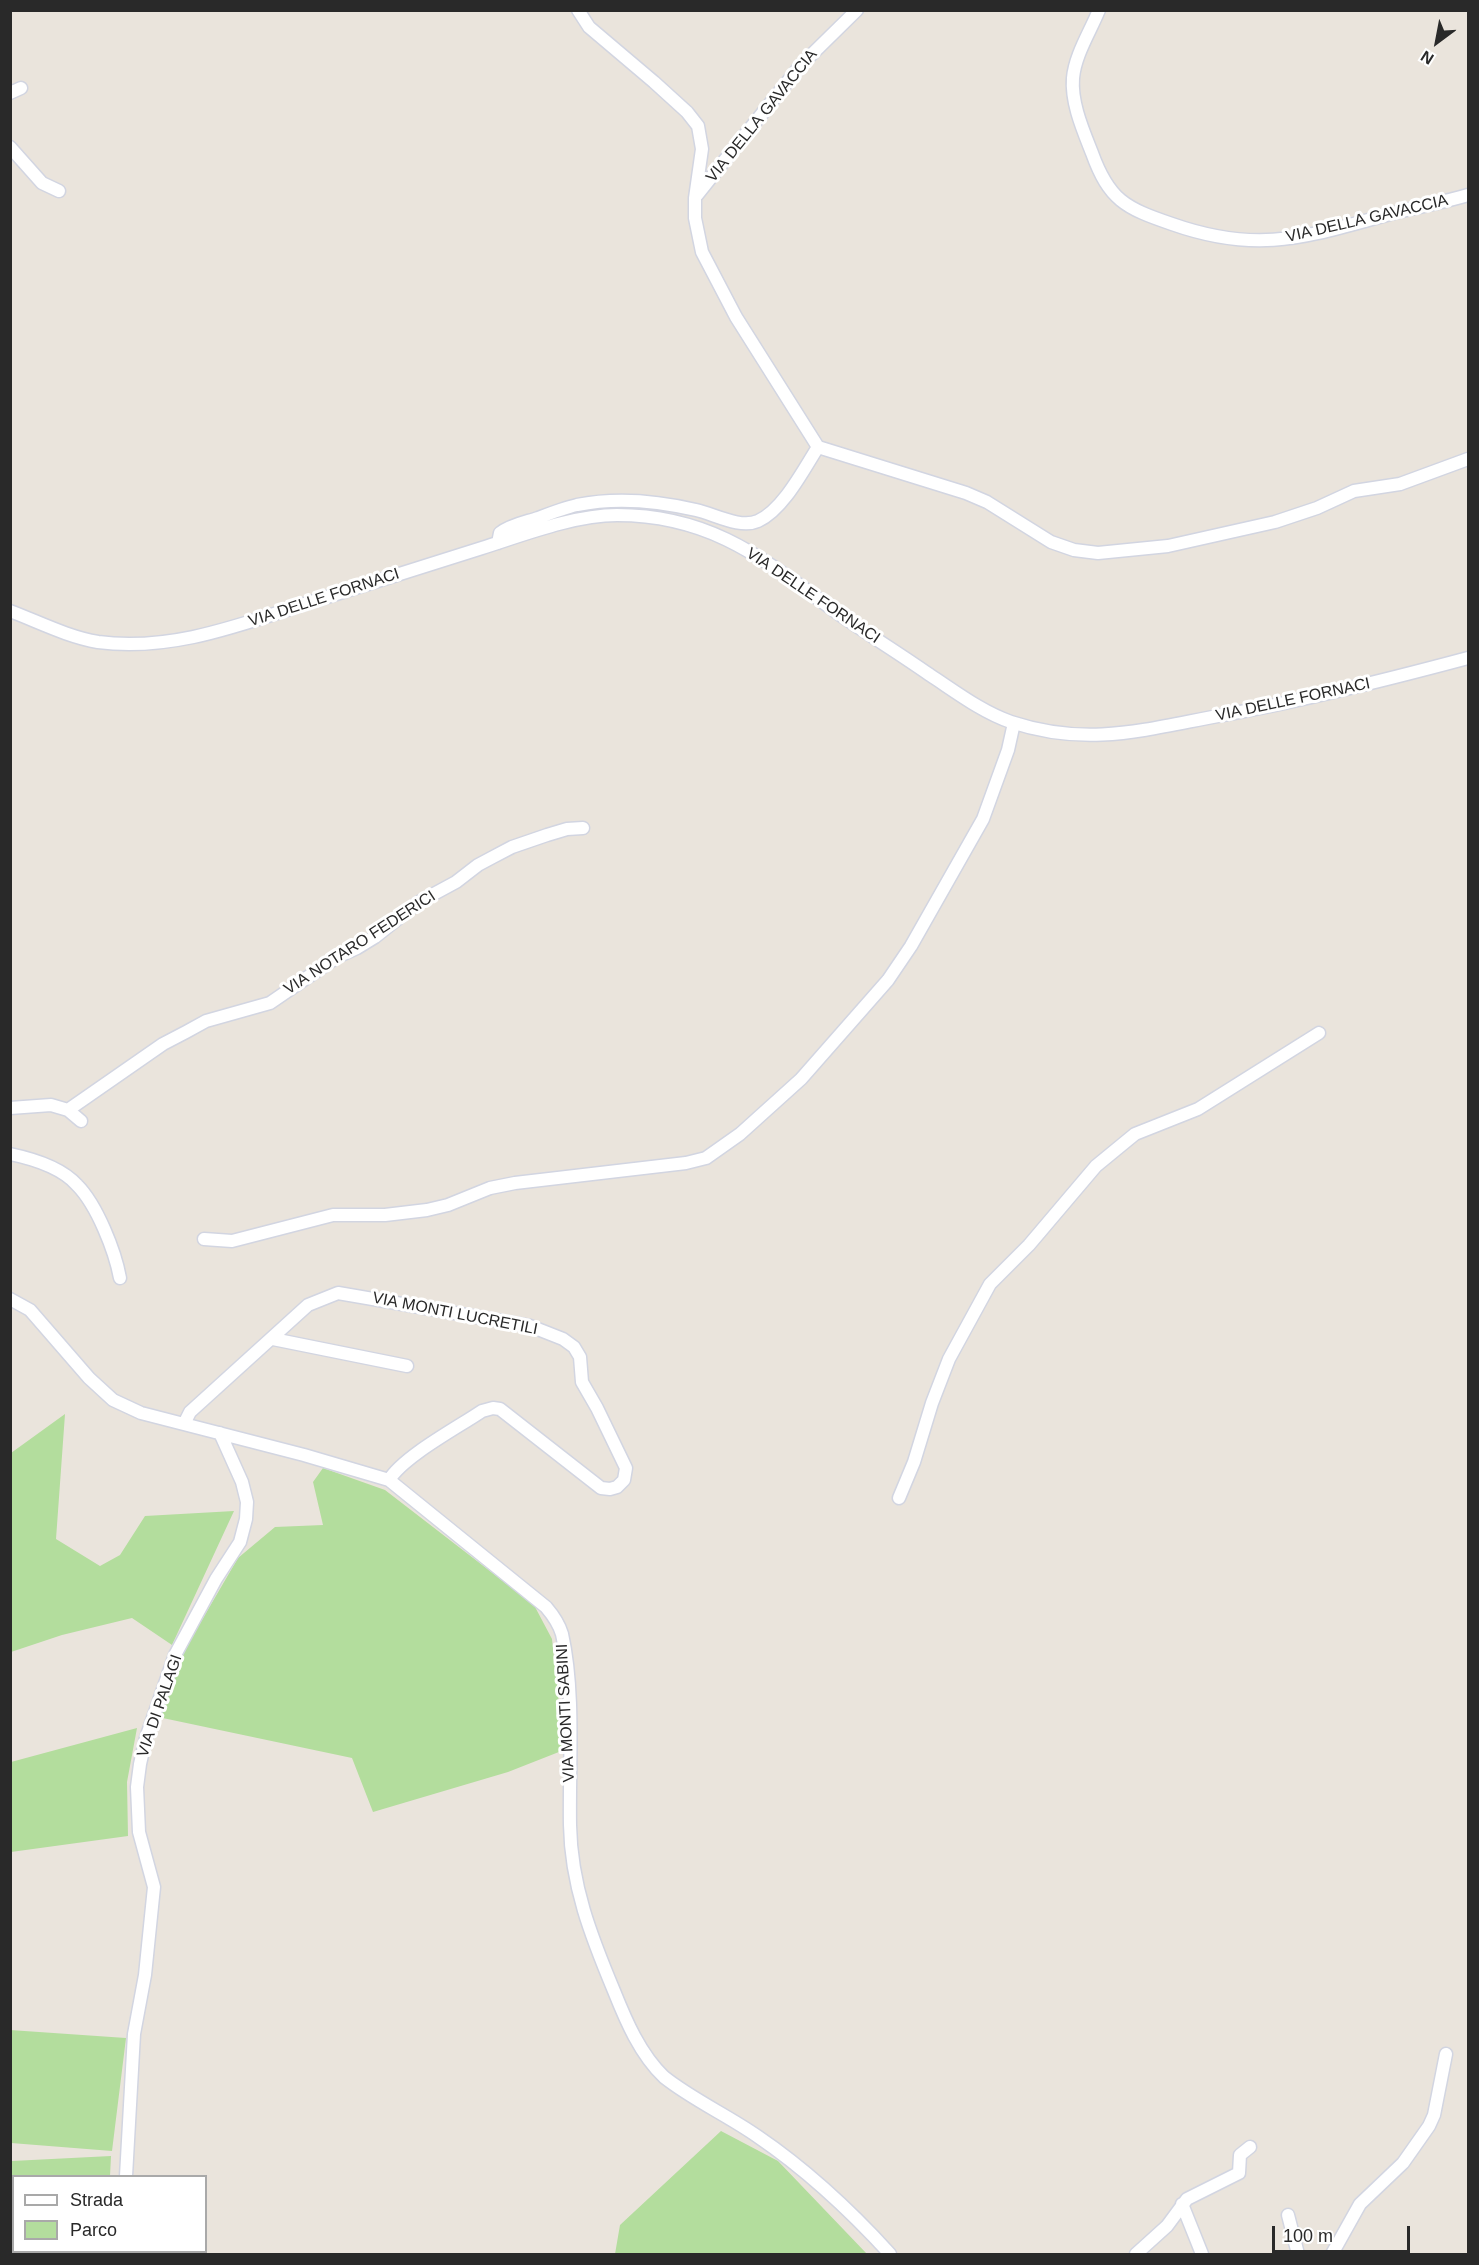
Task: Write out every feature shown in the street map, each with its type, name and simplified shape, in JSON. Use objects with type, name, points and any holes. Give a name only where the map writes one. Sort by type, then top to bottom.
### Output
[{"type":"street","points":[[578,10],[589,27],[654,82],[696,122],[702,136],[695,198],[696,231],[704,256],[736,316],[818,447],[966,493],[987,502],[1043,538],[1065,547],[1092,553],[1168,546],[1275,522],[1317,508],[1354,491],[1400,484],[1468,459]]},
{"type":"street","name":"VIA DELLA GAVACCIA","points":[[695,198],[801,65],[857,10]]},
{"type":"street","name":"VIA DELLA GAVACCIA","points":[[1099,10],[1078,57],[1073,78],[1073,91],[1085,136],[1100,174],[1111,192],[1128,206],[1151,217],[1207,235],[1236,240],[1273,241],[1329,231],[1468,195]]},
{"type":"street","points":[[10,147],[42,183],[59,191]]},
{"type":"street","points":[[498,543],[499,535],[503,530],[568,507],[597,502],[653,502],[694,509],[744,523],[754,522],[767,516],[778,505],[818,447]]},
{"type":"street","name":"VIA DELLE FORNACI","points":[[10,610],[64,633],[88,640],[129,644],[169,641],[203,635],[238,625],[498,543],[598,516],[648,515],[692,525],[719,536],[771,564],[946,687],[983,708],[1014,723],[1071,734],[1118,735],[1280,705],[1373,684],[1468,658]]},
{"type":"street","points":[[204,1239],[232,1241],[333,1215],[385,1215],[427,1210],[448,1205],[490,1188],[686,1163],[713,1155],[801,1079],[888,980],[912,946],[983,819],[1008,750],[1014,723]]},
{"type":"street","name":"VIA NOTARO FEDERICI","points":[[68,1110],[154,1049],[206,1021],[270,1003],[337,957],[375,937],[419,902],[456,882],[478,865],[512,847],[567,829],[583,828]]},
{"type":"street","points":[[899,1498],[912,1468],[932,1403],[949,1359],[990,1284],[1029,1245],[1096,1166],[1135,1134],[1198,1109],[1319,1033]]},
{"type":"street","points":[[10,1108],[51,1105],[68,1110],[81,1121]]},
{"type":"street","points":[[10,1154],[51,1167],[79,1186],[104,1230],[117,1263],[120,1278]]},
{"type":"street","name":"VIA MONTI LUCRETILI","points":[[184,1424],[190,1412],[308,1305],[338,1293],[501,1321],[545,1331],[574,1347],[580,1357],[582,1382],[626,1468],[624,1480],[617,1486],[610,1489],[601,1488],[500,1410],[493,1408],[482,1411],[417,1455],[395,1471],[389,1480]]},
{"type":"street","name":"VIA MONTI SABINI","points":[[10,1299],[30,1310],[88,1378],[113,1400],[141,1413],[389,1480],[541,1602],[559,1626],[567,1677],[571,1767],[570,1826],[576,1887],[597,1951],[627,2022],[646,2056],[670,2082],[755,2134],[807,2172],[850,2211],[890,2254]]},
{"type":"street","points":[[273,1339],[407,1366]]},
{"type":"street","name":"VIA DI PALAGI","points":[[126,2175],[134,2034],[145,1975],[154,1887],[139,1832],[137,1787],[146,1738],[175,1655],[216,1579],[240,1542],[246,1519],[247,1502],[242,1482],[220,1433]]},
{"type":"street","points":[[1332,2254],[1360,2205],[1404,2163],[1429,2126],[1434,2115],[1446,2054]]},
{"type":"street","points":[[1136,2254],[1167,2226],[1182,2204],[1193,2196],[1237,2175],[1241,2170],[1240,2156],[1250,2148]]},
{"type":"street","points":[[1182,2204],[1202,2254]]},
{"type":"street","points":[[1288,2215],[1298,2254]]},
{"type":"green space","points":[[65,1414],[56,1539],[100,1566],[120,1555],[145,1516],[234,1511],[172,1645],[132,1618],[62,1635],[11,1652],[11,1453]]},
{"type":"green space","points":[[323,1468],[385,1490],[534,1605],[552,1639],[564,1750],[508,1772],[373,1812],[352,1758],[158,1717],[178,1661],[238,1558],[275,1527],[323,1525],[313,1482]]},
{"type":"green space","points":[[137,1728],[127,1782],[128,1836],[11,1852],[11,1762]]},
{"type":"green space","points":[[10,2030],[126,2038],[112,2151],[11,2143]]},
{"type":"green space","points":[[721,2131],[778,2161],[867,2254],[615,2254],[620,2225]]},
{"type":"green space","points":[[111,2156],[110,2175],[12,2175],[12,2253],[107,2254],[11,2254],[10,2169],[12,2161]]}]
